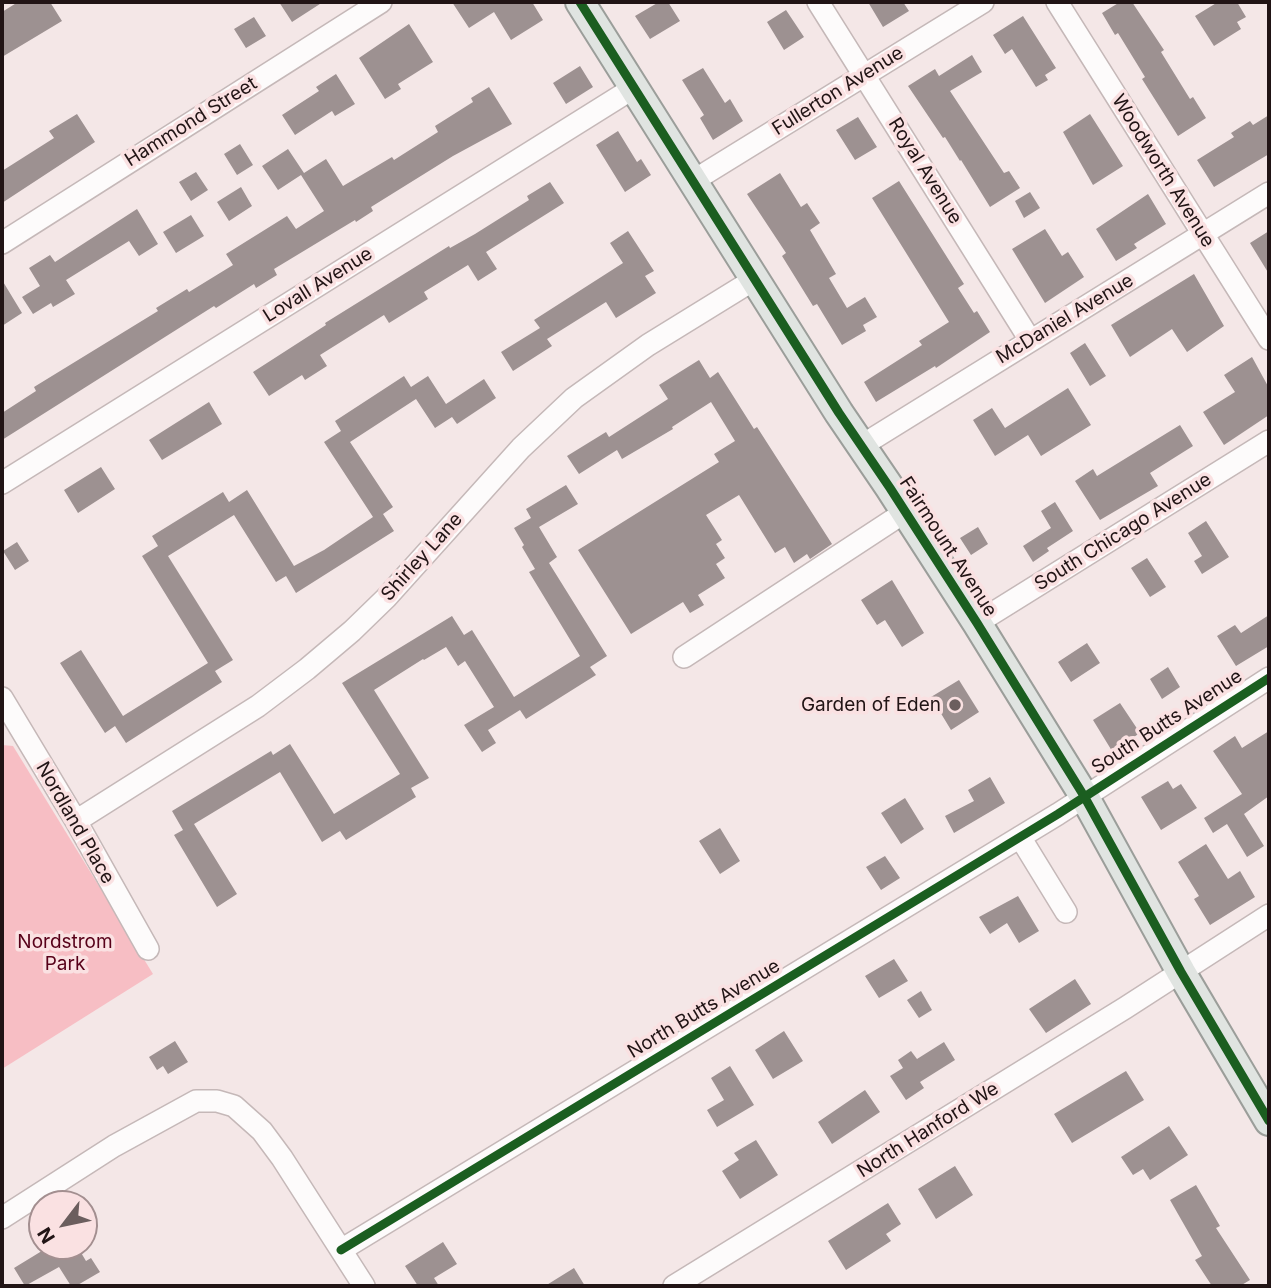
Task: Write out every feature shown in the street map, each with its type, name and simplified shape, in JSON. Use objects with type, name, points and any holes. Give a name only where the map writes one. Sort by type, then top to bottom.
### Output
[{"type":"main road","name":"Fairmount Avenue","points":[[580,2],[977,623],[1083,796],[1181,972],[1269,1121]]},
{"type":"street","name":"Hammond Street","points":[[2,243],[380,2]]},
{"type":"street","name":"Royal Avenue","points":[[818,2],[1030,340]]},
{"type":"street","name":"Fullerton Avenue","points":[[693,181],[983,2]]},
{"type":"street","name":"Woodworth Avenue","points":[[1057,2],[1269,339]]},
{"type":"street","name":"Lovall Avenue","points":[[2,483],[635,87]]},
{"type":"street","name":"McDaniel Avenue","points":[[862,446],[1269,193]]},
{"type":"street","name":"Shirley Lane","points":[[76,821],[258,706],[307,669],[386,598],[521,448],[574,398],[648,345],[755,279]]},
{"type":"street","name":"South Chicago Avenue","points":[[977,623],[1269,441]]},
{"type":"street","points":[[684,657],[905,512]]},
{"type":"street","name":"South Butts Avenue","points":[[1083,796],[1269,677]]},
{"type":"street","name":"Nordland Place","points":[[5,711],[76,821],[148,949]]},
{"type":"street","name":"North Butts Avenue","points":[[341,1250],[1083,796]]},
{"type":"street","points":[[1020,837],[1066,912]]},
{"type":"street","name":"North Hanford We","points":[[674,1286],[1269,915]]},
{"type":"street","points":[[2,1218],[114,1146],[196,1101],[218,1101],[234,1106],[262,1131],[364,1286]]},
{"type":"green space","name":"Nordstrom Park","points":[[2,745],[13,746],[153,974],[2,1069]]},
{"type":"building","points":[[18,2],[50,2],[62,21],[2,57],[2,12]]},
{"type":"building","points":[[279,2],[323,2],[292,22]]},
{"type":"building","points":[[452,2],[532,2],[543,20],[511,40],[494,12],[469,28]]},
{"type":"building","points":[[659,2],[668,2],[680,21],[650,39],[635,16]]},
{"type":"building","points":[[868,2],[903,2],[909,11],[883,27]]},
{"type":"building","points":[[1120,2],[1132,2],[1164,50],[1161,52],[1190,99],[1193,97],[1206,118],[1178,136],[1142,79],[1145,77],[1118,33],[1115,35],[1102,13]]},
{"type":"building","points":[[1218,2],[1237,2],[1246,17],[1237,22],[1241,29],[1214,46],[1195,16]]},
{"type":"building","points":[[786,10],[804,37],[784,50],[767,22]]},
{"type":"building","points":[[1023,16],[1056,68],[1045,75],[1048,80],[1036,87],[1012,49],[1005,54],[993,35]]},
{"type":"building","points":[[254,17],[266,36],[246,48],[234,29]]},
{"type":"building","points":[[409,24],[433,62],[398,84],[401,89],[385,99],[359,58]]},
{"type":"building","points":[[972,55],[982,72],[950,91],[1004,173],[1009,171],[1020,188],[990,207],[961,160],[908,86],[935,69],[939,76]]},
{"type":"building","points":[[580,66],[593,87],[566,104],[553,83]]},
{"type":"building","points":[[703,68],[725,103],[730,99],[743,121],[713,140],[700,118],[704,115],[682,80]]},
{"type":"building","points":[[336,74],[355,104],[335,116],[332,111],[295,135],[282,115],[319,91],[316,87]]},
{"type":"building","points":[[489,87],[512,124],[453,156],[371,207],[373,211],[356,222],[355,220],[274,269],[277,275],[256,288],[254,284],[216,308],[214,306],[2,440],[2,413],[36,391],[34,387],[158,311],[156,308],[187,289],[189,292],[233,265],[226,254],[287,216],[296,229],[324,211],[301,175],[278,190],[262,166],[288,149],[304,173],[326,159],[343,186],[392,157],[394,160],[438,132],[435,126],[473,102],[471,98]]},
{"type":"building","points":[[77,114],[95,142],[2,203],[2,171],[54,138],[49,131]]},
{"type":"building","points":[[1090,114],[1123,166],[1093,185],[1063,132]]},
{"type":"building","points":[[1269,115],[1269,154],[1214,187],[1197,160],[1234,137],[1231,133],[1250,121],[1253,125]]},
{"type":"building","points":[[858,117],[877,147],[855,160],[836,130]]},
{"type":"building","points":[[618,131],[637,162],[641,159],[651,175],[625,192],[596,145]]},
{"type":"building","points":[[240,144],[253,165],[237,175],[224,154]]},
{"type":"building","points":[[196,172],[208,190],[191,201],[179,182]]},
{"type":"building","points":[[780,173],[801,207],[807,203],[820,223],[810,230],[836,274],[829,278],[847,308],[865,297],[877,317],[863,325],[866,331],[842,345],[817,304],[813,306],[782,256],[786,253],[747,194]]},
{"type":"building","points":[[899,181],[964,284],[958,288],[990,332],[936,368],[935,366],[876,402],[864,382],[922,345],[919,341],[949,322],[872,198]]},
{"type":"building","points":[[550,182],[564,203],[486,252],[497,269],[478,281],[468,265],[424,292],[428,299],[389,323],[384,315],[320,355],[327,366],[305,380],[302,375],[269,396],[253,372],[326,325],[325,323],[529,200],[527,196]]},
{"type":"building","points":[[241,187],[252,206],[229,221],[217,202]]},
{"type":"building","points":[[1030,192],[1040,208],[1024,218],[1015,201]]},
{"type":"building","points":[[1148,194],[1166,224],[1134,244],[1137,248],[1116,261],[1096,229]]},
{"type":"building","points":[[137,209],[158,244],[139,256],[129,241],[66,280],[75,294],[53,307],[51,303],[33,314],[22,297],[40,286],[29,268],[50,255],[55,262]]},
{"type":"building","points":[[191,215],[204,236],[176,253],[163,232]]},
{"type":"building","points":[[1045,229],[1062,256],[1068,252],[1084,277],[1045,303],[1012,249]]},
{"type":"building","points":[[628,231],[654,271],[645,276],[656,293],[616,318],[606,302],[547,339],[552,346],[513,371],[501,352],[540,328],[534,320],[623,263],[610,243]]},
{"type":"building","points":[[1269,231],[1269,274],[1250,243]]},
{"type":"building","points":[[1194,274],[1224,326],[1187,352],[1172,329],[1130,357],[1111,325]]},
{"type":"building","points":[[2,280],[22,313],[2,326]]},
{"type":"building","points":[[1085,343],[1106,376],[1090,386],[1070,353]]},
{"type":"building","points":[[1252,357],[1269,388],[1269,415],[1224,445],[1203,412],[1235,392],[1224,375]]},
{"type":"building","points":[[699,360],[710,378],[718,372],[754,429],[757,427],[832,544],[810,559],[807,554],[794,563],[785,547],[775,553],[739,495],[706,515],[722,540],[716,544],[725,558],[716,564],[725,578],[698,595],[704,605],[690,613],[683,602],[631,634],[578,550],[719,462],[714,454],[735,441],[711,402],[672,427],[673,429],[622,459],[617,450],[579,474],[567,456],[606,432],[609,437],[668,399],[659,385]]},
{"type":"building","points":[[404,376],[411,387],[428,376],[446,404],[484,379],[496,398],[457,424],[452,417],[435,428],[416,399],[350,442],[393,507],[383,514],[394,531],[296,593],[286,576],[276,582],[234,515],[168,556],[233,660],[215,671],[222,682],[126,743],[115,726],[105,733],[60,663],[81,650],[123,716],[208,663],[142,556],[158,546],[152,536],[223,492],[229,502],[247,490],[294,566],[324,550],[373,517],[324,442],[341,431],[335,421]]},
{"type":"building","points":[[1068,388],[1091,425],[1041,456],[1028,435],[995,456],[973,420],[992,408],[1005,428]]},
{"type":"building","points":[[209,402],[222,424],[162,460],[149,440]]},
{"type":"building","points":[[1180,425],[1193,446],[1150,473],[1158,486],[1100,520],[1075,481],[1093,469],[1097,476]]},
{"type":"building","points":[[101,467],[115,489],[78,513],[64,490]]},
{"type":"building","points":[[566,485],[578,504],[539,527],[557,557],[549,563],[607,656],[590,667],[596,675],[526,719],[520,710],[488,730],[496,743],[482,752],[464,725],[494,707],[465,661],[458,666],[446,647],[423,659],[374,690],[429,778],[411,788],[416,797],[346,840],[340,831],[322,842],[280,772],[194,824],[237,894],[217,907],[174,835],[183,830],[172,811],[271,751],[273,755],[290,744],[334,814],[400,774],[342,683],[452,616],[464,635],[472,630],[514,697],[580,656],[529,572],[535,569],[514,528],[531,518],[526,509]]},
{"type":"building","points":[[1055,502],[1073,531],[1047,548],[1049,551],[1033,562],[1023,546],[1051,528],[1041,511]]},
{"type":"building","points":[[1206,521],[1229,557],[1202,574],[1194,561],[1202,556],[1188,533]]},
{"type":"building","points":[[978,527],[988,544],[971,555],[960,538]]},
{"type":"building","points":[[17,542],[29,561],[15,570],[3,551]]},
{"type":"building","points":[[1147,558],[1166,587],[1150,597],[1131,568]]},
{"type":"building","points":[[892,580],[924,633],[902,647],[885,620],[877,625],[861,600]]},
{"type":"building","points":[[1269,615],[1269,646],[1236,666],[1217,636],[1235,625],[1241,633]]},
{"type":"building","points":[[1087,643],[1100,663],[1071,682],[1058,662]]},
{"type":"building","points":[[1168,667],[1180,687],[1162,699],[1150,679]]},
{"type":"building","name":"Garden of Eden","points":[[959,680],[979,712],[951,730],[931,697]]},
{"type":"building","points":[[1120,703],[1140,733],[1112,751],[1093,720]]},
{"type":"building","points":[[1269,731],[1269,796],[1244,814],[1264,846],[1247,857],[1227,824],[1213,833],[1204,818],[1242,794],[1213,751],[1235,736],[1242,748]]},
{"type":"building","points":[[990,777],[1005,803],[954,833],[945,816],[974,801],[968,790]]},
{"type":"building","points":[[1168,781],[1173,789],[1181,784],[1197,808],[1161,830],[1141,797]]},
{"type":"building","points":[[905,798],[924,829],[901,844],[881,813]]},
{"type":"building","points":[[720,828],[740,861],[720,874],[699,841]]},
{"type":"building","points":[[1206,844],[1228,879],[1240,871],[1255,897],[1210,925],[1194,899],[1199,896],[1178,862]]},
{"type":"building","points":[[885,856],[900,878],[881,890],[866,867]]},
{"type":"building","points":[[1018,896],[1039,931],[1019,943],[1007,923],[990,934],[979,917]]},
{"type":"building","points":[[894,959],[908,981],[879,998],[865,976]]},
{"type":"building","points":[[1075,979],[1091,1004],[1046,1033],[1029,1009]]},
{"type":"building","points":[[921,991],[932,1010],[919,1018],[907,1000]]},
{"type":"building","points":[[784,1031],[803,1061],[773,1079],[755,1050]]},
{"type":"building","points":[[175,1041],[188,1062],[168,1074],[163,1066],[157,1070],[149,1057]]},
{"type":"building","points":[[944,1042],[955,1060],[920,1082],[924,1088],[906,1100],[890,1076],[903,1068],[898,1060],[911,1051],[917,1059]]},
{"type":"building","points":[[730,1066],[754,1105],[717,1127],[707,1110],[724,1100],[711,1078]]},
{"type":"building","points":[[1126,1071],[1144,1100],[1072,1143],[1054,1114]]},
{"type":"building","points":[[865,1090],[880,1112],[832,1144],[818,1122]]},
{"type":"building","points":[[1169,1126],[1188,1155],[1150,1180],[1143,1169],[1133,1175],[1121,1157]]},
{"type":"building","points":[[756,1140],[778,1175],[740,1199],[722,1171],[739,1160],[734,1153]]},
{"type":"building","points":[[955,1166],[973,1195],[936,1219],[918,1189]]},
{"type":"building","points":[[1196,1185],[1220,1226],[1216,1228],[1250,1280],[1240,1286],[1212,1286],[1195,1260],[1202,1256],[1170,1200]]},
{"type":"building","points":[[888,1203],[901,1224],[886,1234],[891,1241],[846,1270],[828,1241]]},
{"type":"building","points":[[443,1242],[457,1264],[434,1278],[439,1286],[418,1286],[405,1266]]},
{"type":"building","points":[[28,1259],[92,1260],[100,1272],[76,1286],[71,1286],[59,1267],[25,1286],[14,1268]]},
{"type":"building","points":[[574,1268],[585,1286],[545,1286]]},
{"type":"cycle path","points":[[580,2],[839,413],[977,623],[1084,796],[1181,972],[1269,1121]]},
{"type":"cycle path","points":[[341,1250],[1058,814],[1269,678]]},
{"type":"place","name":"Garden of Eden","points":[[955,705]]}]
